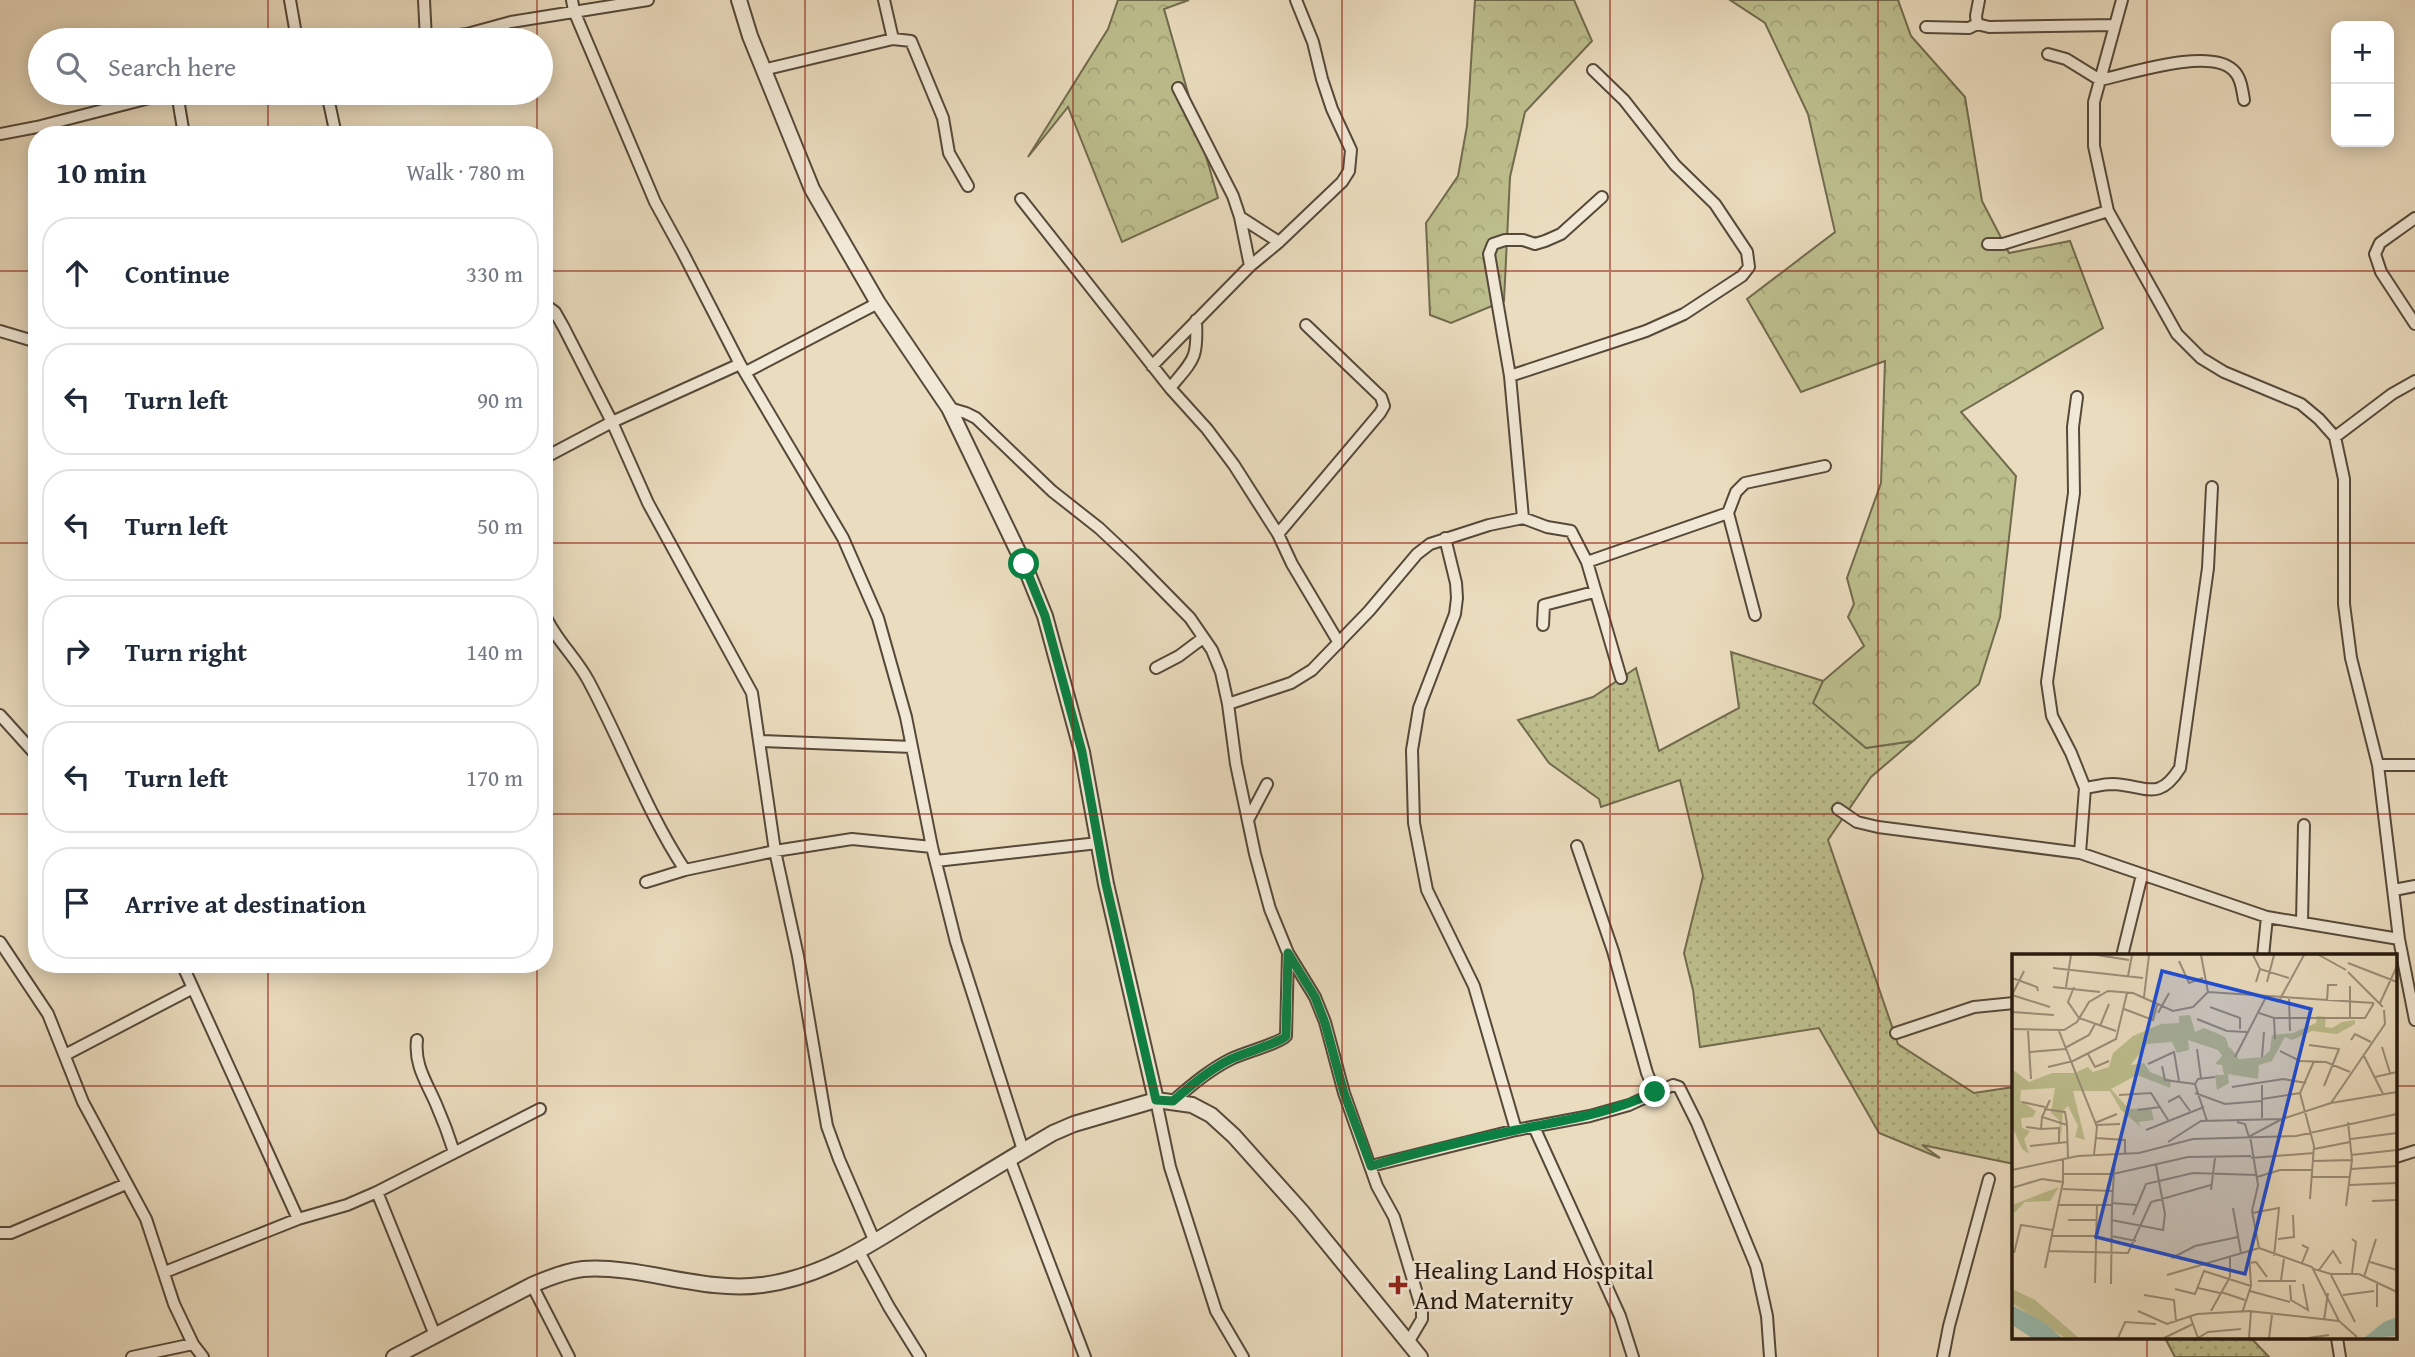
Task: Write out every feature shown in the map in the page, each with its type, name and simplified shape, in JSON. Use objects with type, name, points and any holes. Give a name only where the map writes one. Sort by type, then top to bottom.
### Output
[{"type":"street","points":[[290,0],[295,28]]},
{"type":"street","points":[[424,0],[425,28]]},
{"type":"street","points":[[489,28],[573,5],[648,0]]},
{"type":"street","points":[[739,0],[763,70],[812,190],[878,303],[949,408],[1024,564],[1045,616],[1082,752],[1098,843],[1170,1167],[1216,1311],[1243,1357]]},
{"type":"street","points":[[884,0],[893,39]]},
{"type":"street","points":[[1152,366],[1250,266],[1342,182],[1351,161],[1347,138],[1332,109],[1313,42],[1296,0]]},
{"type":"street","points":[[1978,24],[1976,16],[1979,0]]},
{"type":"street","points":[[2122,0],[2094,102],[2094,146],[2108,211],[2177,334],[2201,358],[2224,372],[2301,404],[2335,437],[2344,480],[2344,604],[2351,659],[2378,765],[2399,939],[2415,1020]]},
{"type":"street","points":[[573,5],[654,202],[775,427],[843,538],[860,572],[878,618],[912,747],[932,847],[956,942],[1023,1150]]},
{"type":"street","points":[[1926,27],[1969,28],[1978,24],[1989,27],[2115,24]]},
{"type":"street","points":[[763,70],[893,39],[911,41],[943,118],[949,153],[968,186]]},
{"type":"street","points":[[2048,54],[2066,59],[2100,80],[2192,61],[2225,65],[2234,71],[2241,82],[2244,100]]},
{"type":"street","points":[[1510,376],[1646,331],[1684,314],[1742,276],[1749,267],[1747,253],[1715,204],[1675,166],[1624,100],[1593,70]]},
{"type":"street","points":[[1178,88],[1233,196],[1250,266]]},
{"type":"street","points":[[55,126],[128,105]]},
{"type":"street","points":[[179,105],[182,126]]},
{"type":"street","points":[[330,105],[334,126]]},
{"type":"street","points":[[0,134],[28,132]]},
{"type":"street","points":[[1523,518],[1510,376],[1489,254],[1493,244],[1505,240],[1523,240],[1535,244],[1561,233],[1602,197]]},
{"type":"street","points":[[1021,200],[1234,465],[1278,534],[1292,564],[1339,643]]},
{"type":"street","points":[[1988,244],[2003,243],[2108,211]]},
{"type":"street","points":[[1240,217],[1279,242]]},
{"type":"street","points":[[2415,218],[2380,243],[2375,254],[2381,272],[2415,324]]},
{"type":"street","points":[[553,453],[611,422],[743,368],[878,303]]},
{"type":"street","points":[[553,311],[611,422],[648,503],[752,693],[775,851],[798,956],[827,1126],[875,1242]]},
{"type":"street","points":[[1170,388],[1192,362],[1198,348],[1196,320]]},
{"type":"street","points":[[1278,534],[1384,406],[1381,397],[1306,325]]},
{"type":"street","points":[[0,331],[28,339]]},
{"type":"street","points":[[2335,437],[2392,394],[2415,381]]},
{"type":"street","points":[[2077,397],[2073,427],[2074,493],[2047,682],[2052,716],[2071,753],[2084,788],[2080,853]]},
{"type":"street","points":[[949,408],[976,418],[1052,491],[1099,528],[1190,618],[1212,650],[1221,672],[1236,764],[1265,890],[1288,953],[1315,997],[1325,1023],[1344,1093],[1377,1186],[1394,1217],[1422,1310],[1422,1319],[1409,1341]]},
{"type":"street","points":[[1755,615],[1728,513],[1736,492],[1745,483],[1825,466]]},
{"type":"street","points":[[2084,788],[2111,784],[2155,790],[2170,785],[2180,768],[2208,568],[2212,487]]},
{"type":"street","points":[[1587,562],[1728,513]]},
{"type":"street","points":[[1228,704],[1291,682],[1312,670],[1417,554],[1430,544],[1523,518],[1547,527],[1571,531],[1587,562],[1621,678]]},
{"type":"street","points":[[1445,538],[1457,598],[1455,614],[1419,708],[1412,750],[1414,823],[1427,890],[1474,986],[1516,1130]]},
{"type":"street","points":[[1543,625],[1544,605],[1594,592]]},
{"type":"street","points":[[553,630],[587,677],[665,840],[685,870]]},
{"type":"street","points":[[1156,668],[1188,651],[1203,638]]},
{"type":"street","points":[[0,715],[28,746]]},
{"type":"street","points":[[760,741],[912,747]]},
{"type":"street","points":[[2378,765],[2415,765]]},
{"type":"street","points":[[1249,818],[1267,784]]},
{"type":"street","points":[[1838,809],[1857,822],[1878,827],[2080,853],[2267,917],[2399,939]]},
{"type":"street","points":[[2302,922],[2304,825]]},
{"type":"street","points":[[646,882],[685,870],[775,851],[852,839],[932,847]]},
{"type":"street","points":[[936,860],[1098,843]]},
{"type":"street","points":[[1577,846],[1613,951],[1647,1073],[1655,1092]]},
{"type":"street","points":[[2122,954],[2142,875]]},
{"type":"street","points":[[2394,890],[2415,886]]},
{"type":"street","points":[[2263,954],[2267,917]]},
{"type":"street","points":[[0,942],[48,1014],[83,1102],[146,1219],[174,1304],[193,1344],[203,1357]]},
{"type":"street","points":[[1173,1101],[1202,1076],[1230,1059],[1282,1040],[1286,1036],[1288,953]]},
{"type":"street","points":[[186,973],[298,1219]]},
{"type":"street","points":[[65,1055],[193,988]]},
{"type":"street","points":[[1896,1033],[1973,1007],[2012,1003]]},
{"type":"street","points":[[417,1040],[415,1052],[422,1077],[435,1101],[454,1152]]},
{"type":"street","points":[[1371,1166],[1516,1130],[1590,1116],[1629,1105],[1673,1085],[1679,1087],[1697,1123],[1756,1266],[1767,1316],[1770,1357]]},
{"type":"street","points":[[394,1357],[532,1285],[580,1269],[606,1269],[735,1287],[763,1285],[820,1270],[875,1242],[1052,1133],[1156,1100],[1192,1105],[1211,1115],[1234,1136],[1302,1212],[1420,1357]]},
{"type":"street","points":[[165,1272],[298,1219],[347,1205],[377,1192],[540,1109]]},
{"type":"street","points":[[1534,1127],[1620,1316],[1633,1357]]},
{"type":"street","points":[[2398,1156],[2415,1151]]},
{"type":"street","points":[[1010,1160],[1084,1357]]},
{"type":"street","points":[[1944,1357],[1949,1326],[1989,1179]]},
{"type":"street","points":[[0,1233],[11,1233],[126,1184]]},
{"type":"street","points":[[377,1192],[435,1335]]},
{"type":"street","points":[[858,1250],[920,1357]]},
{"type":"street","points":[[532,1285],[569,1357]]},
{"type":"street","points":[[132,1357],[193,1344]]},
{"type":"green space","points":[[1118,0],[1189,0],[1164,9],[1218,198],[1122,242],[1068,107],[1028,157],[1108,29]]},
{"type":"green space","points":[[1475,0],[1574,0],[1592,41],[1525,112],[1510,177],[1504,301],[1451,323],[1430,315],[1426,223],[1458,176],[1467,126]]},
{"type":"green space","points":[[1730,0],[1898,0],[1911,36],[1965,97],[1982,201],[2009,253],[2070,241],[2103,328],[1961,412],[2016,476],[2000,617],[1979,684],[1913,741],[1866,748],[1813,703],[1823,681],[1864,646],[1848,617],[1854,604],[1847,578],[1881,483],[1885,361],[1801,392],[1747,299],[1835,232],[1808,114],[1765,23]]},
{"type":"green space","points":[[1731,652],[1823,681],[1814,703],[1866,748],[1913,741],[1871,777],[1828,840],[1898,1044],[1974,1093],[2012,1087],[2012,1164],[1922,1145],[1940,1158],[1879,1133],[1819,1028],[1700,1047],[1693,990],[1684,953],[1703,876],[1680,780],[1601,807],[1599,799],[1549,763],[1518,720],[1593,697],[1636,668],[1659,751],[1739,708]]},
{"type":"green space","points":[[2166,1340],[2253,1340],[2269,1357],[2175,1357]]},
{"type":"place","name":"Healing Land Hospital And Maternity","points":[[1398,1285]]},
{"type":"route","points":[[1024,564],[1045,616],[1082,752],[1106,884],[1156,1100],[1173,1101],[1202,1076],[1230,1059],[1282,1040],[1286,1036],[1288,953],[1315,997],[1344,1093],[1371,1166],[1516,1130],[1590,1116],[1629,1105],[1655,1092]]}]
